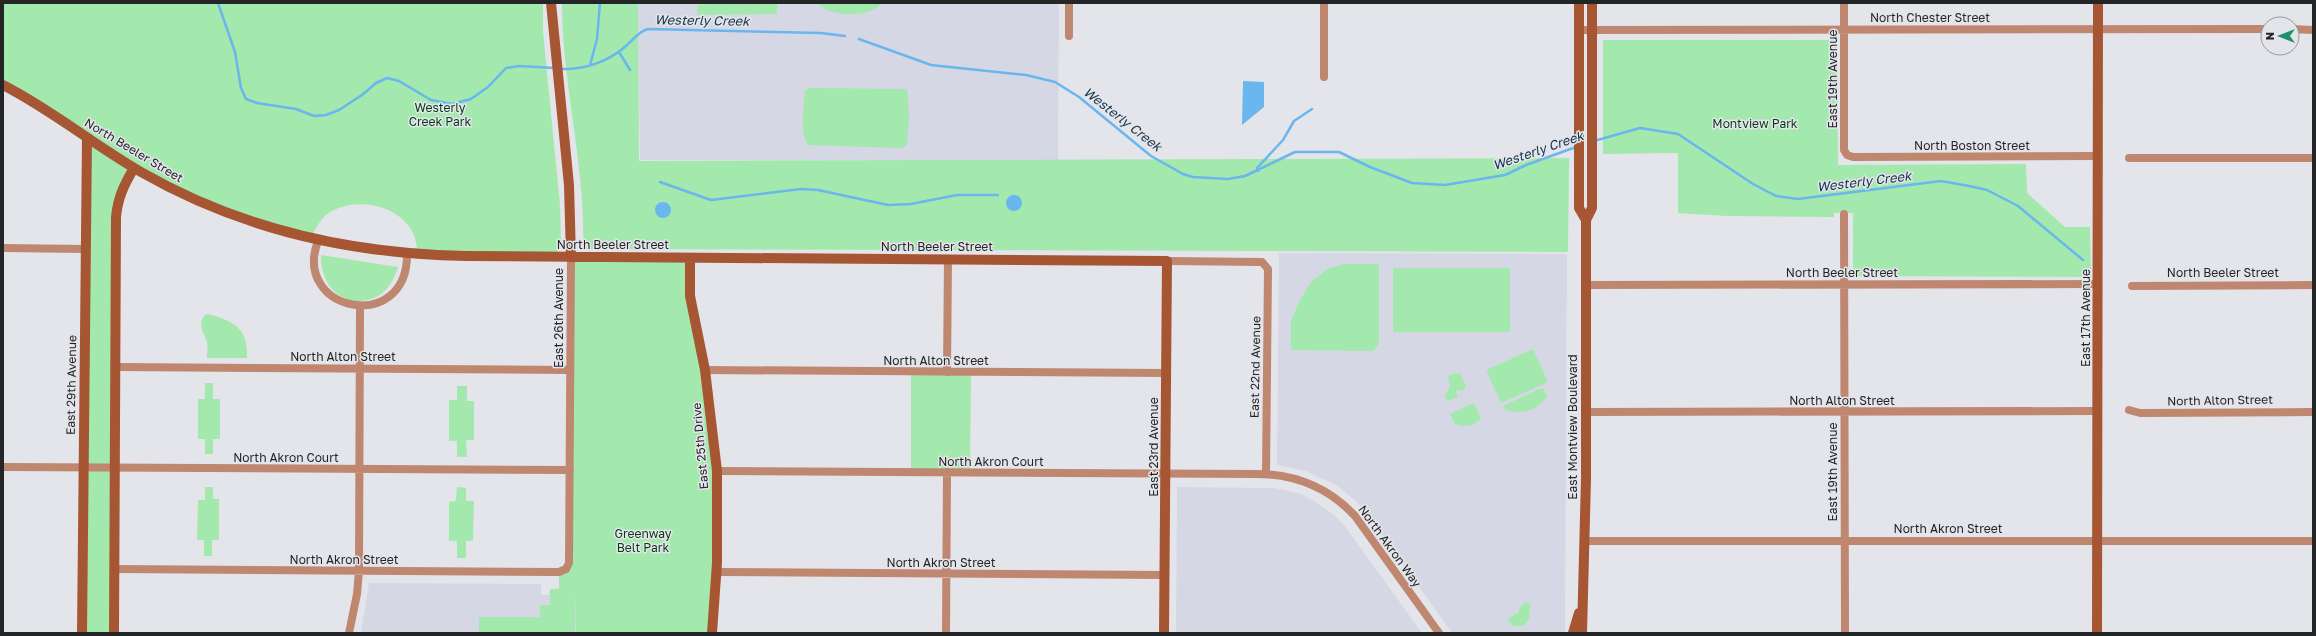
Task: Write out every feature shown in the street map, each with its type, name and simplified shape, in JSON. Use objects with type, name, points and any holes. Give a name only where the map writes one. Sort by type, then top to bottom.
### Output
[{"type":"street","name":"East 26th Avenue","points":[[551,3],[570,194],[569,562]]},
{"type":"street","points":[[1069,3],[1069,36]]},
{"type":"street","points":[[1324,3],[1324,77]]},
{"type":"street","name":"East Montview Boulevard","points":[[1579,3],[1579,208],[1586,220]]},
{"type":"street","name":"East Montview Boulevard","points":[[1582,633],[1586,412],[1586,220],[1592,208],[1592,3]]},
{"type":"street","name":"East 19th Avenue","points":[[1844,3],[1844,150],[1847,154]]},
{"type":"street","name":"East 17th Avenue","points":[[2097,633],[2098,3]]},
{"type":"street","name":"North Chester Street","points":[[1579,30],[2098,28],[2260,29]]},
{"type":"street","points":[[2300,29],[2313,30]]},
{"type":"street","name":"North Beeler Street","points":[[3,85],[38,104],[134,168],[168,187],[227,214],[266,227],[318,241],[407,254],[571,257],[1262,262]]},
{"type":"street","name":"East 29th Avenue","points":[[82,633],[87,138]]},
{"type":"street","name":"North Boston Street","points":[[1847,154],[1853,157],[2098,156]]},
{"type":"street","points":[[2130,158],[2313,158]]},
{"type":"street","points":[[114,633],[118,200],[122,188],[134,168]]},
{"type":"street","name":"East 19th Avenue","points":[[1844,214],[1844,633]]},
{"type":"street","points":[[318,241],[314,264],[319,282],[333,298],[350,306],[371,306],[386,299],[393,293],[402,282],[407,268],[407,254]]},
{"type":"street","points":[[3,248],[86,249]]},
{"type":"street","name":"East 25th Drive","points":[[690,258],[690,296],[705,370],[717,471],[717,572],[712,633]]},
{"type":"street","points":[[947,372],[948,260]]},
{"type":"street","name":"East 23rd Avenue","points":[[1164,633],[1167,261]]},
{"type":"street","name":"East 22nd Avenue","points":[[1262,262],[1268,268],[1266,474]]},
{"type":"street","name":"North Beeler Street","points":[[1586,285],[1845,286],[2098,284]]},
{"type":"street","name":"North Beeler Street","points":[[2132,286],[2313,285]]},
{"type":"street","points":[[349,633],[357,594],[359,571],[360,307]]},
{"type":"street","name":"North Alton Street","points":[[116,367],[570,370]]},
{"type":"street","name":"North Alton Street","points":[[705,370],[1166,373]]},
{"type":"street","name":"North Alton Street","points":[[2129,410],[2140,413],[2313,412]]},
{"type":"street","name":"North Alton Street","points":[[1586,412],[2098,411]]},
{"type":"street","name":"North Akron Court","points":[[3,467],[570,470]]},
{"type":"street","name":"North Akron Court","points":[[717,471],[1266,474]]},
{"type":"street","points":[[946,633],[947,472]]},
{"type":"street","name":"North Akron Way","points":[[1266,474],[1304,481],[1333,496],[1346,506],[1355,516],[1439,633]]},
{"type":"street","name":"North Akron Street","points":[[1584,541],[2313,541]]},
{"type":"street","name":"North Akron Street","points":[[114,569],[559,572],[566,569],[569,562]]},
{"type":"street","name":"North Akron Street","points":[[717,572],[1165,575]]},
{"type":"street","points":[[1573,633],[1582,604]]},
{"type":"shaded area","points":[[638,3],[1059,3],[1058,160],[640,160]]},
{"type":"shaded area","points":[[1279,253],[1567,254],[1565,633],[1452,633],[1361,506],[1338,486],[1306,471],[1277,465]]},
{"type":"shaded area","points":[[1177,487],[1274,488],[1298,493],[1311,499],[1334,515],[1345,526],[1422,633],[1176,633]]},
{"type":"shaded area","points":[[369,583],[541,584],[541,595],[549,595],[550,589],[576,588],[576,633],[361,633]]},
{"type":"green space","name":"Westerly Creek Park","points":[[3,3],[543,3],[543,32],[560,205],[561,246],[556,253],[418,251],[414,235],[406,223],[397,215],[386,209],[374,206],[362,204],[338,208],[325,216],[313,234],[273,224],[214,203],[137,165],[42,102],[3,79]]},
{"type":"green space","points":[[562,3],[638,3],[639,161],[1569,158],[1568,252],[583,249],[581,187],[566,65]]},
{"type":"green space","points":[[725,3],[777,3],[777,14],[697,15],[697,5]]},
{"type":"green space","points":[[818,3],[881,3],[876,8],[859,14],[840,14],[823,8]]},
{"type":"green space","name":"Montview Park","points":[[1603,40],[1837,40],[1838,165],[2026,164],[2027,193],[2065,227],[2090,227],[2091,277],[1853,276],[1853,213],[1834,213],[1834,217],[1727,216],[1678,213],[1678,153],[1603,154]]},
{"type":"green space","points":[[810,88],[907,89],[909,115],[907,145],[902,148],[808,145],[805,139],[803,119],[805,90]]},
{"type":"green space","points":[[87,138],[134,168],[121,188],[114,633],[82,633]]},
{"type":"green space","points":[[321,255],[398,267],[391,283],[380,294],[368,300],[354,301],[341,296],[331,287],[323,273]]},
{"type":"green space","name":"Greenway Belt Park","points":[[571,257],[690,258],[714,439],[712,633],[576,633],[576,588],[575,633],[479,633],[479,617],[540,617],[540,605],[550,605],[550,589],[559,589],[559,572],[566,569]]},
{"type":"green space","points":[[1344,264],[1379,264],[1379,344],[1373,351],[1291,350],[1291,321],[1299,302],[1311,282],[1327,269]]},
{"type":"green space","points":[[1393,268],[1510,268],[1510,332],[1393,332]]},
{"type":"green space","points":[[209,314],[226,320],[238,328],[245,340],[247,358],[207,358],[207,342],[201,323],[205,315]]},
{"type":"green space","points":[[1533,349],[1548,382],[1501,403],[1486,370]]},
{"type":"green space","points":[[911,372],[971,372],[970,472],[911,472]]},
{"type":"green space","points":[[1460,373],[1466,387],[1464,390],[1456,391],[1458,397],[1447,401],[1445,396],[1450,386],[1448,377],[1451,374]]},
{"type":"green space","points":[[205,383],[213,383],[213,399],[220,399],[220,439],[213,439],[213,454],[205,454],[205,439],[198,439],[198,399],[205,399]]},
{"type":"green space","points":[[457,386],[467,386],[467,401],[474,401],[474,440],[466,440],[467,457],[457,457],[457,441],[449,441],[449,400],[457,400]]},
{"type":"green space","points":[[1539,389],[1544,389],[1547,396],[1534,408],[1523,412],[1517,412],[1506,410],[1503,406]]},
{"type":"green space","points":[[1474,403],[1481,418],[1479,421],[1470,426],[1455,424],[1450,414]]},
{"type":"green space","points":[[205,487],[213,487],[213,499],[219,499],[219,540],[212,540],[212,556],[204,556],[204,540],[197,540],[198,500],[205,500]]},
{"type":"green space","points":[[457,487],[466,488],[466,501],[474,501],[473,541],[466,541],[466,558],[457,558],[457,541],[449,541],[449,502],[456,501]]},
{"type":"green space","points":[[1525,602],[1530,604],[1529,619],[1523,626],[1513,626],[1507,619],[1518,613],[1520,607]]},
{"type":"water","points":[[1243,81],[1264,82],[1264,107],[1242,125]]},
{"type":"water","points":[[1011,195],[1017,195],[1022,200],[1020,209],[1017,211],[1011,211],[1006,206],[1006,200]]},
{"type":"water","points":[[663,202],[670,207],[671,210],[666,217],[663,218],[656,213],[655,210],[660,203]]},
{"type":"waterway","name":"Westerly Creek","points":[[218,3],[235,52],[241,88],[246,99],[257,103],[296,109],[314,116],[326,115],[339,110],[362,95],[376,83],[387,78],[399,81],[431,100],[452,104],[471,99],[488,87],[506,68],[519,66],[555,68]]},
{"type":"waterway","points":[[590,65],[597,39],[600,3]]},
{"type":"waterway","name":"Westerly Creek","points":[[560,69],[578,68],[604,61],[619,52],[639,34],[648,29],[821,33],[845,36]]},
{"type":"waterway","name":"Westerly Creek","points":[[859,39],[931,65],[1026,75],[1055,82],[1079,97],[1151,156],[1183,174],[1193,177],[1228,179],[1245,176],[1295,152],[1339,152],[1370,167],[1412,183],[1445,185],[1505,175],[1526,165],[1576,147]]},
{"type":"waterway","points":[[619,52],[630,70]]},
{"type":"waterway","points":[[1258,171],[1257,168],[1283,140],[1294,121],[1312,109]]},
{"type":"waterway","name":"Westerly Creek","points":[[1594,141],[1640,128],[1678,134],[1753,184],[1776,196],[1798,199],[1941,181],[1987,190],[2018,206],[2083,260]]},
{"type":"waterway","points":[[660,182],[711,200],[801,189],[818,190],[888,205],[911,204],[957,195],[998,195]]}]
